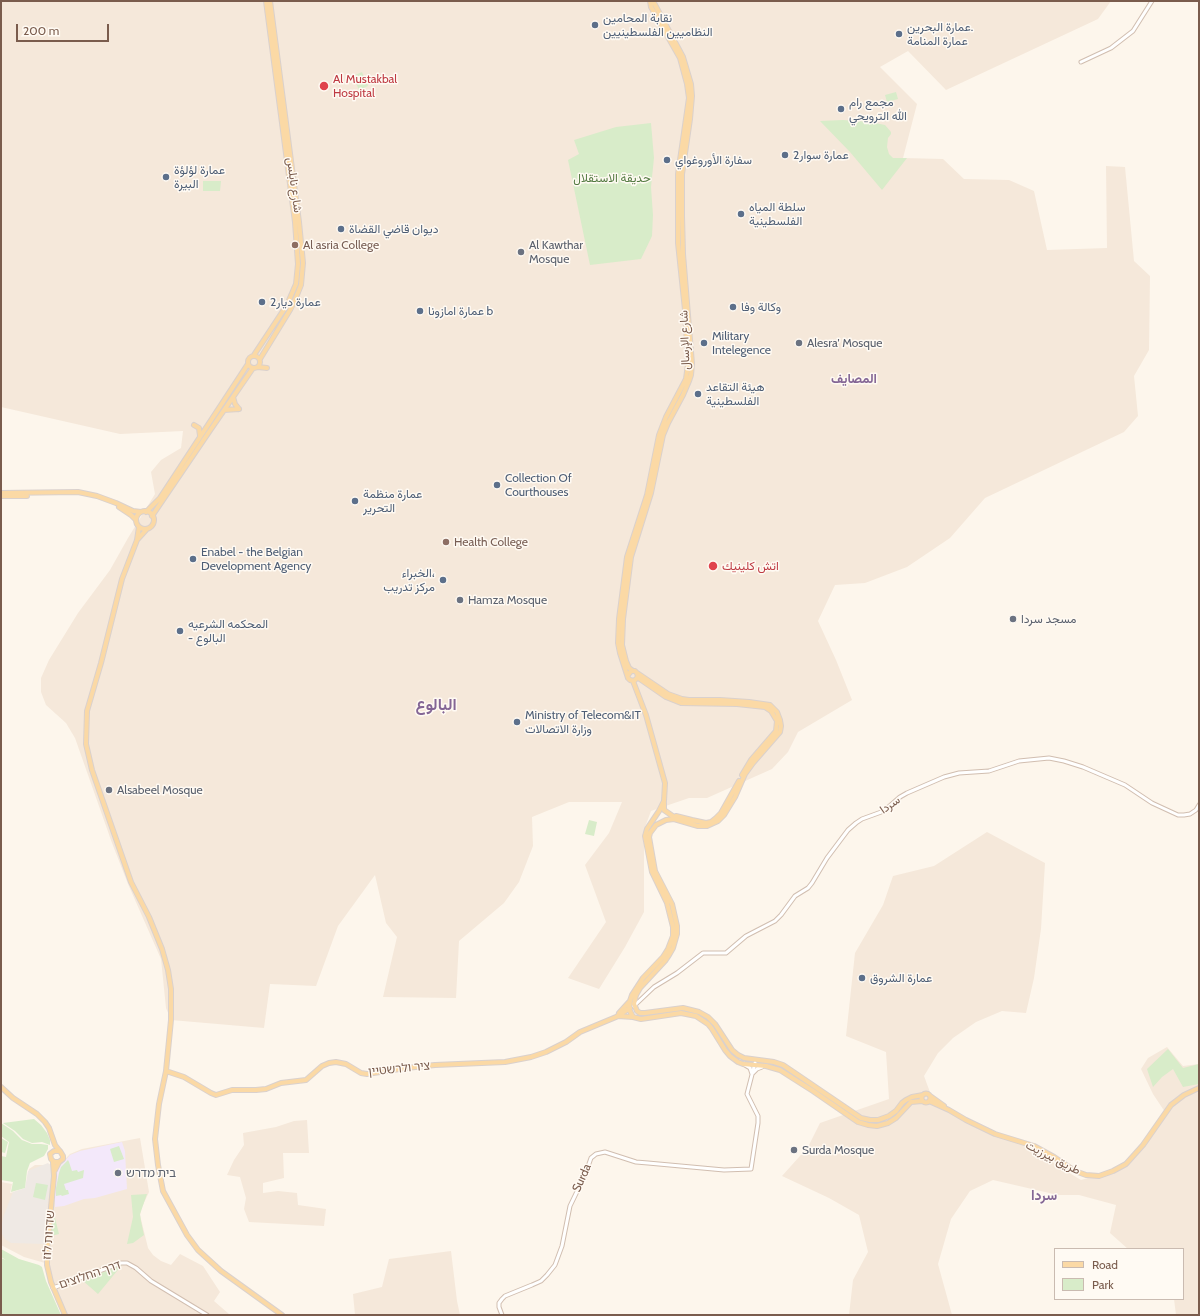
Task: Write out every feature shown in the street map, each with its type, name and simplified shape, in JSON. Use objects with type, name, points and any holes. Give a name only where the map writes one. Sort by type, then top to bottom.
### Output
[{"type":"main road","name":"شارع نابلس","points":[[254,355],[287,305],[296,284],[298,264],[295,222],[266,1]]},
{"type":"main road","name":"شارع نابلس","points":[[260,360],[295,300],[301,285],[303,263],[270,1]]},
{"type":"main road","name":"شارع الإرسال","points":[[648,495],[659,435],[666,417],[686,379],[688,364],[685,310],[678,243],[678,180],[688,98],[687,84],[680,58],[650,1]]},
{"type":"main road","name":"شارع الإرسال","points":[[653,1],[683,57],[691,84],[691,110],[682,174],[682,216],[683,254],[692,364],[689,381],[663,435],[648,495],[629,557],[618,643],[629,680],[633,681],[646,715],[665,783],[664,801]]},
{"type":"main road","points":[[146,512],[160,498],[248,364],[249,358],[254,355],[258,356],[267,368],[255,367],[248,364]]},
{"type":"main road","points":[[137,540],[152,524],[152,516],[260,360]]},
{"type":"main road","points":[[224,410],[239,409],[235,404],[233,397]]},
{"type":"main road","points":[[194,425],[198,428],[200,436]]},
{"type":"main road","points":[[1,494],[78,492],[97,496],[132,511],[146,512],[152,516]]},
{"type":"main road","points":[[1,494],[16,497],[90,496],[105,500],[117,506],[131,515],[136,520],[139,527],[137,540],[122,579],[101,663],[87,711],[86,744],[92,770],[131,882],[149,917],[162,948],[168,970],[171,989],[171,1020],[166,1071],[159,1104],[155,1139],[158,1165],[163,1191],[187,1235],[204,1256],[221,1271],[282,1315]]},
{"type":"main road","points":[[136,520],[137,516],[141,512]]},
{"type":"main road","points":[[139,527],[147,529]]},
{"type":"main road","name":"شارع الإرسال","points":[[621,619],[623,652],[629,668],[636,674]]},
{"type":"main road","points":[[628,675],[630,672],[636,674],[640,679],[666,697],[680,703],[737,704],[771,708],[777,723],[776,731],[746,767],[733,796],[722,813],[711,822],[706,823],[676,816],[674,819],[659,823],[652,829],[649,837],[655,871],[672,904],[677,926],[677,934],[673,948],[669,955],[640,988],[636,995],[634,1006],[636,1010],[642,1014],[683,1008],[699,1012],[708,1017],[715,1024],[732,1050],[738,1055],[744,1058],[774,1062],[783,1065],[858,1122],[877,1126],[888,1123],[896,1118],[911,1102],[922,1101],[926,1103],[930,1101],[949,1110]]},
{"type":"main road","points":[[633,681],[636,674]]},
{"type":"main road","points":[[626,682],[631,683],[636,689]]},
{"type":"main road","points":[[664,801],[664,810],[674,817],[674,819]]},
{"type":"main road","points":[[616,1017],[630,1001],[637,986],[663,957],[673,936],[670,910],[652,872],[645,836],[646,829],[659,811],[664,801]]},
{"type":"main road","points":[[630,1001],[629,1009],[633,1016]]},
{"type":"main road","name":"ציר ולרשטיין","points":[[166,1071],[184,1077],[216,1095],[232,1090],[266,1089],[281,1083],[306,1080],[322,1066],[336,1062],[346,1064],[367,1074],[435,1065],[505,1062],[531,1057],[546,1052],[566,1042],[580,1032],[616,1017],[634,1006]]},
{"type":"main road","points":[[616,1017],[633,1016],[640,1019],[681,1013],[696,1016],[708,1024],[730,1056],[738,1062],[743,1064],[766,1066],[780,1070],[861,1118],[878,1120],[889,1116],[906,1100],[926,1093],[949,1110]]},
{"type":"main road","points":[[1,1087],[13,1098],[37,1114],[45,1122],[54,1142],[62,1152],[63,1159],[59,1162],[53,1162],[50,1156],[54,1151],[54,1142]]},
{"type":"main road","name":"طريق بيرزيت","points":[[949,1110],[995,1134],[1024,1142],[1040,1149],[1075,1171],[1086,1175],[1099,1176],[1126,1164],[1143,1145],[1171,1105],[1184,1095],[1199,1088]]},
{"type":"main road","points":[[922,1095],[922,1101]]},
{"type":"main road","points":[[929,1095],[931,1098],[930,1101]]},
{"type":"main road","points":[[54,1151],[59,1150]]},
{"type":"main road","name":"שדרות לוז","points":[[53,1162],[54,1176]]},
{"type":"main road","name":"שדרות לוז","points":[[59,1162],[54,1176],[46,1254],[49,1276],[65,1315]]},
{"type":"street","points":[[1081,62],[1110,48],[1133,31],[1150,7],[1152,1]]},
{"type":"street","name":"سردا","points":[[634,1006],[654,986],[677,973],[703,953],[726,953],[746,936],[775,922],[795,896],[808,888],[827,858],[848,830],[856,823],[862,819],[884,811],[907,793],[944,778],[966,772],[989,771],[1019,761],[1049,758],[1083,767],[1125,785],[1152,803],[1178,815],[1184,816],[1190,814],[1196,810],[1199,805]]},
{"type":"street","points":[[752,1074],[756,1060]]},
{"type":"street","points":[[743,1064],[750,1068],[752,1074]]},
{"type":"street","points":[[752,1074],[760,1067],[766,1066]]},
{"type":"street","name":"Surda","points":[[502,1315],[499,1303],[505,1296],[541,1281],[555,1265],[562,1246],[570,1206],[585,1175],[590,1160],[596,1154],[604,1152],[636,1162],[724,1170],[751,1169],[758,1122],[758,1116],[747,1094],[752,1074]]},
{"type":"street","name":"דרך החלוצים","points":[[53,1288],[121,1263],[127,1263],[136,1268],[151,1281],[207,1315]]},
{"type":"shaded area","points":[[1,1],[1111,1],[1098,19],[946,90],[908,51],[880,67],[917,104],[903,158],[943,159],[964,179],[1009,180],[1034,191],[1047,250],[1107,248],[1106,166],[1125,167],[1134,261],[1150,276],[1149,350],[1134,376],[1138,416],[1124,432],[985,498],[950,538],[907,567],[865,583],[835,585],[818,621],[852,700],[798,732],[788,752],[772,769],[707,798],[689,798],[651,811],[644,830],[644,912],[625,947],[599,989],[568,978],[606,922],[585,865],[609,833],[622,802],[569,802],[532,817],[533,846],[519,882],[504,903],[459,941],[456,998],[383,997],[397,937],[386,923],[375,875],[338,926],[316,986],[270,984],[264,1028],[171,1020],[166,1008],[161,959],[128,884],[112,843],[75,738],[66,723],[46,705],[41,692],[41,678],[49,660],[78,613],[110,570],[155,494],[151,472],[161,460],[181,448],[183,431],[120,434],[1,407]]},
{"type":"shaded area","points":[[987,832],[1045,863],[1041,929],[1034,978],[1026,1013],[1002,1011],[976,1022],[953,1038],[938,1053],[924,1076],[934,1103],[995,1134],[1045,1154],[1056,1165],[1081,1180],[1113,1171],[1140,1148],[1165,1112],[1153,1094],[1141,1069],[1148,1058],[1167,1047],[1183,1066],[1199,1064],[1199,1315],[1176,1315],[1174,1300],[1184,1300],[1184,1248],[1127,1248],[1110,1233],[1116,1205],[1079,1195],[1058,1195],[993,1180],[970,1191],[951,1219],[938,1264],[952,1315],[849,1315],[853,1280],[868,1252],[859,1215],[829,1198],[782,1176],[808,1147],[820,1123],[889,1099],[886,1052],[846,1036],[855,953],[883,905],[893,876],[934,866]]},
{"type":"shaded area","points":[[307,1120],[309,1153],[283,1153],[284,1178],[263,1183],[263,1193],[278,1191],[297,1193],[298,1205],[326,1209],[324,1226],[249,1222],[244,1209],[246,1198],[240,1177],[227,1175],[234,1160],[244,1145],[243,1133],[276,1127],[294,1121]]},
{"type":"shaded area","points":[[140,1138],[149,1192],[140,1215],[148,1248],[153,1255],[161,1261],[171,1265],[180,1254],[203,1266],[220,1292],[214,1301],[229,1314],[228,1315],[63,1315],[53,1294],[45,1263],[24,1257],[1,1245],[1,1182],[12,1184],[10,1193],[26,1189],[29,1169],[35,1165],[46,1165],[61,1162],[70,1154],[82,1149]]},
{"type":"shaded area","points":[[122,1142],[125,1151],[127,1189],[95,1198],[84,1199],[64,1206],[55,1207],[55,1185],[58,1169],[70,1155],[80,1151]]},
{"type":"shaded area","points":[[48,1163],[53,1168],[48,1198],[45,1244],[11,1243],[5,1239],[2,1234],[1,1227],[13,1192],[25,1188],[28,1171]]},
{"type":"shaded area","points":[[451,1251],[460,1315],[355,1315],[353,1294],[382,1287],[389,1259]]},
{"type":"green space","points":[[362,72],[368,86],[359,90],[353,76]]},
{"type":"green space","points":[[896,92],[898,99],[887,102],[885,95]]},
{"type":"green space","points":[[843,120],[870,122],[885,125],[891,132],[888,138],[887,147],[889,154],[893,158],[907,158],[882,190],[850,152],[820,121]]},
{"type":"green space","name":"حديقة الاستقلال","points":[[651,123],[654,158],[651,187],[653,215],[652,236],[641,259],[590,265],[568,160],[579,154],[574,140],[616,127]]},
{"type":"green space","points":[[203,181],[221,181],[220,191],[203,191]]},
{"type":"green space","points":[[589,820],[597,822],[594,836],[585,834]]},
{"type":"green space","points":[[1168,1049],[1183,1068],[1199,1064],[1199,1084],[1183,1087],[1173,1069],[1162,1077],[1153,1087],[1147,1069]]},
{"type":"green space","points":[[34,1119],[47,1133],[50,1140],[50,1145],[42,1142],[32,1143],[23,1139],[15,1131],[3,1123]]},
{"type":"green space","points":[[1,1123],[13,1131],[22,1140],[32,1144],[48,1145],[48,1149],[44,1156],[30,1163],[27,1171],[25,1188],[11,1192],[13,1182],[1,1180],[1,1156],[6,1157],[9,1142],[1,1136]]},
{"type":"green space","points":[[1,1138],[8,1142],[5,1153],[1,1152]]},
{"type":"green space","points":[[119,1146],[124,1159],[114,1162],[110,1149]]},
{"type":"green space","points":[[68,1160],[72,1171],[77,1170],[78,1172],[84,1170],[83,1178],[64,1184],[69,1194],[56,1196],[56,1188],[61,1167]]},
{"type":"green space","points":[[36,1183],[48,1185],[45,1200],[33,1197]]},
{"type":"green space","points":[[147,1194],[140,1214],[144,1235],[133,1243],[127,1244],[133,1217],[131,1195]]},
{"type":"green space","points":[[53,1216],[55,1218],[59,1234],[51,1236]]},
{"type":"green space","points":[[1,1249],[19,1259],[42,1267],[46,1281],[61,1315],[1,1315],[1,1258],[6,1260],[1,1257]]},
{"type":"green space","points":[[122,1265],[98,1294],[82,1280]]},
{"type":"place","name":"نقابة المحامين النظاميين الفلسطينيين","points":[[595,25]]},
{"type":"place","name":"عمارة البحرين. عمارة المنامة","points":[[899,34]]},
{"type":"place","name":"Al Mustakbal Hospital","points":[[324,86]]},
{"type":"place","name":"مجمع رام الله الترويحي","points":[[841,109]]},
{"type":"place","name":"عمارة سوار2","points":[[785,155]]},
{"type":"place","name":"سفارة الأوروغواي","points":[[667,160]]},
{"type":"place","name":"عمارة لؤلؤة البيرة","points":[[166,177]]},
{"type":"place","name":"سلطة المياه الفلسطينية","points":[[741,214]]},
{"type":"place","name":"ديوان قاضي القضاة","points":[[341,229]]},
{"type":"place","name":"Al asria College","points":[[295,245]]},
{"type":"place","name":"Al Kawthar Mosque","points":[[521,252]]},
{"type":"place","name":"عمارة ديار2","points":[[262,302]]},
{"type":"place","name":"وكالة وفا","points":[[733,307]]},
{"type":"place","name":"عمارة امازونا b","points":[[420,311]]},
{"type":"place","name":"Military Intelegence","points":[[704,343]]},
{"type":"place","name":"Alesra' Mosque","points":[[799,343]]},
{"type":"place","name":"هيئة التقاعد الفلسطينية","points":[[698,394]]},
{"type":"place","name":"Collection Of Courthouses","points":[[497,485]]},
{"type":"place","name":"عمارة منظمة التحرير","points":[[355,501]]},
{"type":"place","name":"Health College","points":[[446,542]]},
{"type":"place","name":"Enabel - the Belgian Development Agency","points":[[193,559]]},
{"type":"place","name":"اتش كلينيك","points":[[713,566]]},
{"type":"place","name":"الخبراء، مركز تدريب","points":[[443,580]]},
{"type":"place","name":"Hamza Mosque","points":[[460,600]]},
{"type":"place","name":"مسجد سردا","points":[[1013,619]]},
{"type":"place","name":"المحكمه الشرعيه - البالوع","points":[[180,631]]},
{"type":"place","name":"Ministry of Telecom&IT وزارة الاتصالات","points":[[517,722]]},
{"type":"place","name":"Alsabeel Mosque","points":[[109,790]]},
{"type":"place","name":"عمارة الشروق","points":[[862,978]]},
{"type":"place","name":"Surda Mosque","points":[[794,1150]]},
{"type":"place","name":"בית מדרש","points":[[118,1173]]},
{"type":"district","name":"المصايف","points":[[854,379]]},
{"type":"district","name":"البالوع","points":[[436,705]]},
{"type":"district","name":"سردا","points":[[1044,1196]]}]
